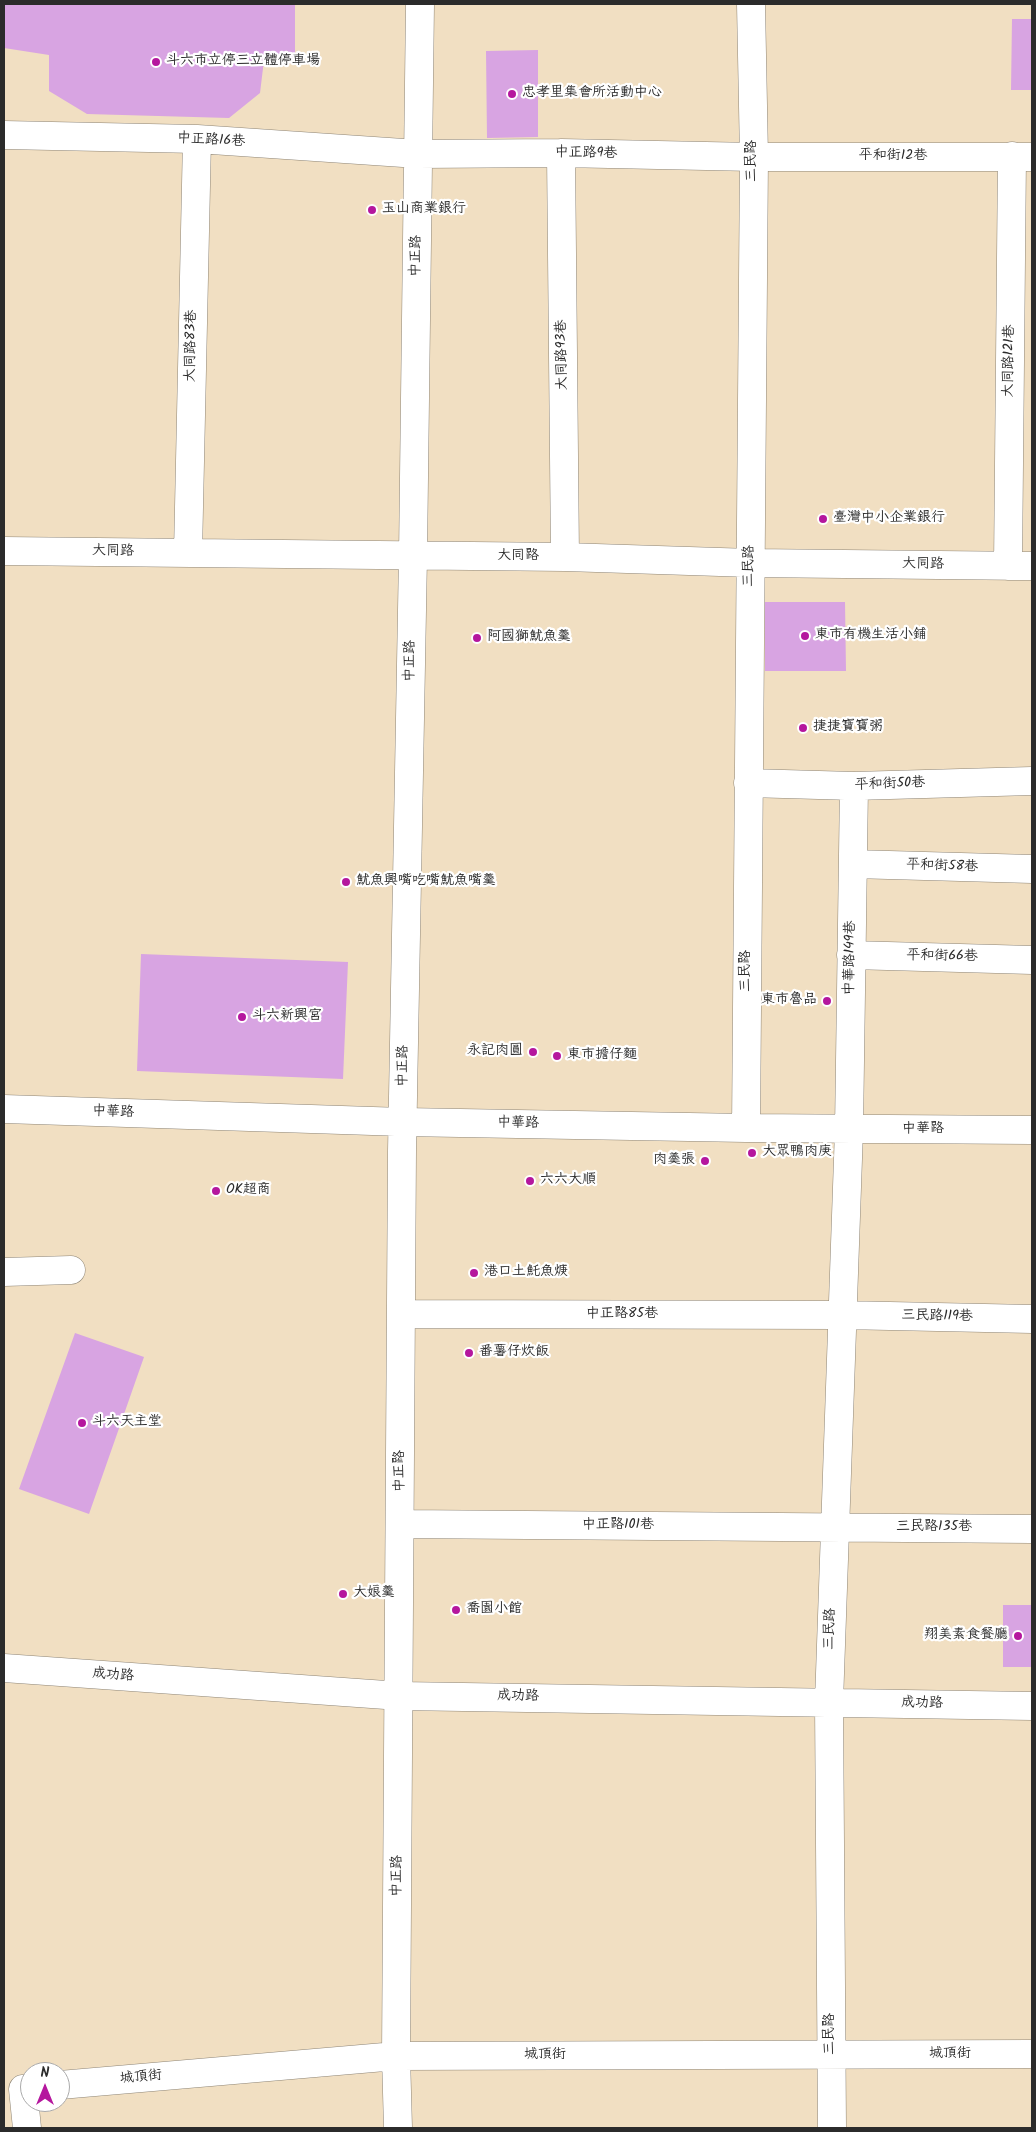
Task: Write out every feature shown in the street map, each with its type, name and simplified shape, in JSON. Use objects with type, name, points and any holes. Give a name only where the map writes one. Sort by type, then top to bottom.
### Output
[{"type":"street","name":"中正路","points":[[398,2128],[396,2056],[403,1122],[420,4]]},
{"type":"street","name":"三民路","points":[[746,1128],[754,157],[751,4]]},
{"type":"street","name":"中正路16巷","points":[[4,135],[197,140],[418,154]]},
{"type":"street","name":"大同路83巷","points":[[188,553],[197,140]]},
{"type":"street","name":"中正路9巷","points":[[418,154],[561,153],[754,157]]},
{"type":"street","name":"大同路93巷","points":[[561,153],[565,557]]},
{"type":"street","name":"平和街12巷","points":[[754,157],[1022,156]]},
{"type":"street","name":"大同路121巷","points":[[1020,566],[1022,156]]},
{"type":"street","name":"大同路","points":[[4,551],[565,557],[751,563],[1020,566]]},
{"type":"street","name":"平和街50巷","points":[[748,782],[854,786],[1032,781]]},
{"type":"street","name":"中華路149巷","points":[[849,1130],[854,786]]},
{"type":"street","name":"平和街58巷","points":[[853,864],[1032,869]]},
{"type":"street","name":"平和街66巷","points":[[851,955],[1032,960]]},
{"type":"street","name":"中華路","points":[[4,1109],[403,1122],[849,1130],[1032,1130]]},
{"type":"street","name":"三民路","points":[[832,2128],[829,1702],[849,1130]]},
{"type":"street","points":[[4,1272],[71,1270]]},
{"type":"street","name":"中正路85巷","points":[[402,1314],[842,1315]]},
{"type":"street","name":"三民路119巷","points":[[842,1315],[1032,1319]]},
{"type":"street","name":"中正路101巷","points":[[401,1524],[835,1528]]},
{"type":"street","name":"三民路135巷","points":[[835,1528],[1032,1528]]},
{"type":"street","name":"成功路","points":[[4,1668],[400,1696],[1032,1706]]},
{"type":"street","name":"城頂街","points":[[70,2084],[396,2056],[1032,2054]]},
{"type":"street","points":[[19,2088],[27,2128]]},
{"type":"building","name":"斗六市立停三立體停車場","points":[[4,4],[295,4],[295,64],[264,60],[260,93],[229,118],[87,114],[49,91],[49,55],[4,48]]},
{"type":"building","points":[[1012,19],[1032,19],[1032,90],[1011,90]]},
{"type":"building","name":"忠孝里集會所活動中心","points":[[538,50],[538,137],[487,138],[486,51]]},
{"type":"building","name":"東市有機生活小鋪","points":[[765,602],[845,602],[846,671],[765,671]]},
{"type":"building","name":"斗六新興宮","points":[[141,954],[348,962],[343,1079],[137,1071]]},
{"type":"building","name":"斗六天主堂","points":[[75,1333],[144,1357],[89,1514],[19,1489]]},
{"type":"building","name":"翔美素食餐廳","points":[[1003,1605],[1032,1605],[1032,1667],[1003,1667]]},
{"type":"place","name":"斗六市立停三立體停車場","points":[[156,62]]},
{"type":"place","name":"忠孝里集會所活動中心","points":[[512,94]]},
{"type":"place","name":"玉山商業銀行","points":[[372,210]]},
{"type":"place","name":"臺灣中小企業銀行","points":[[823,519]]},
{"type":"place","name":"東市有機生活小鋪","points":[[805,636]]},
{"type":"place","name":"阿國獅魷魚羹","points":[[477,638]]},
{"type":"place","name":"捷捷寶寶粥","points":[[803,728]]},
{"type":"place","name":"魷魚興嘴吃嘴魷魚嘴羹","points":[[346,882]]},
{"type":"place","name":"東市魯品","points":[[827,1001]]},
{"type":"place","name":"斗六新興宮","points":[[242,1017]]},
{"type":"place","name":"永記肉圓","points":[[533,1052]]},
{"type":"place","name":"東市擔仔麵","points":[[557,1056]]},
{"type":"place","name":"大眾鴨肉庚","points":[[752,1153]]},
{"type":"place","name":"肉羮張","points":[[705,1161]]},
{"type":"place","name":"六六大順","points":[[530,1181]]},
{"type":"place","name":"OK超商","points":[[216,1191]]},
{"type":"place","name":"港口土魠魚焿","points":[[474,1273]]},
{"type":"place","name":"番薯仔炊飯","points":[[469,1353]]},
{"type":"place","name":"斗六天主堂","points":[[82,1423]]},
{"type":"place","name":"大娘羹","points":[[343,1594]]},
{"type":"place","name":"喬園小館","points":[[456,1610]]},
{"type":"place","name":"翔美素食餐廳","points":[[1018,1636]]}]
